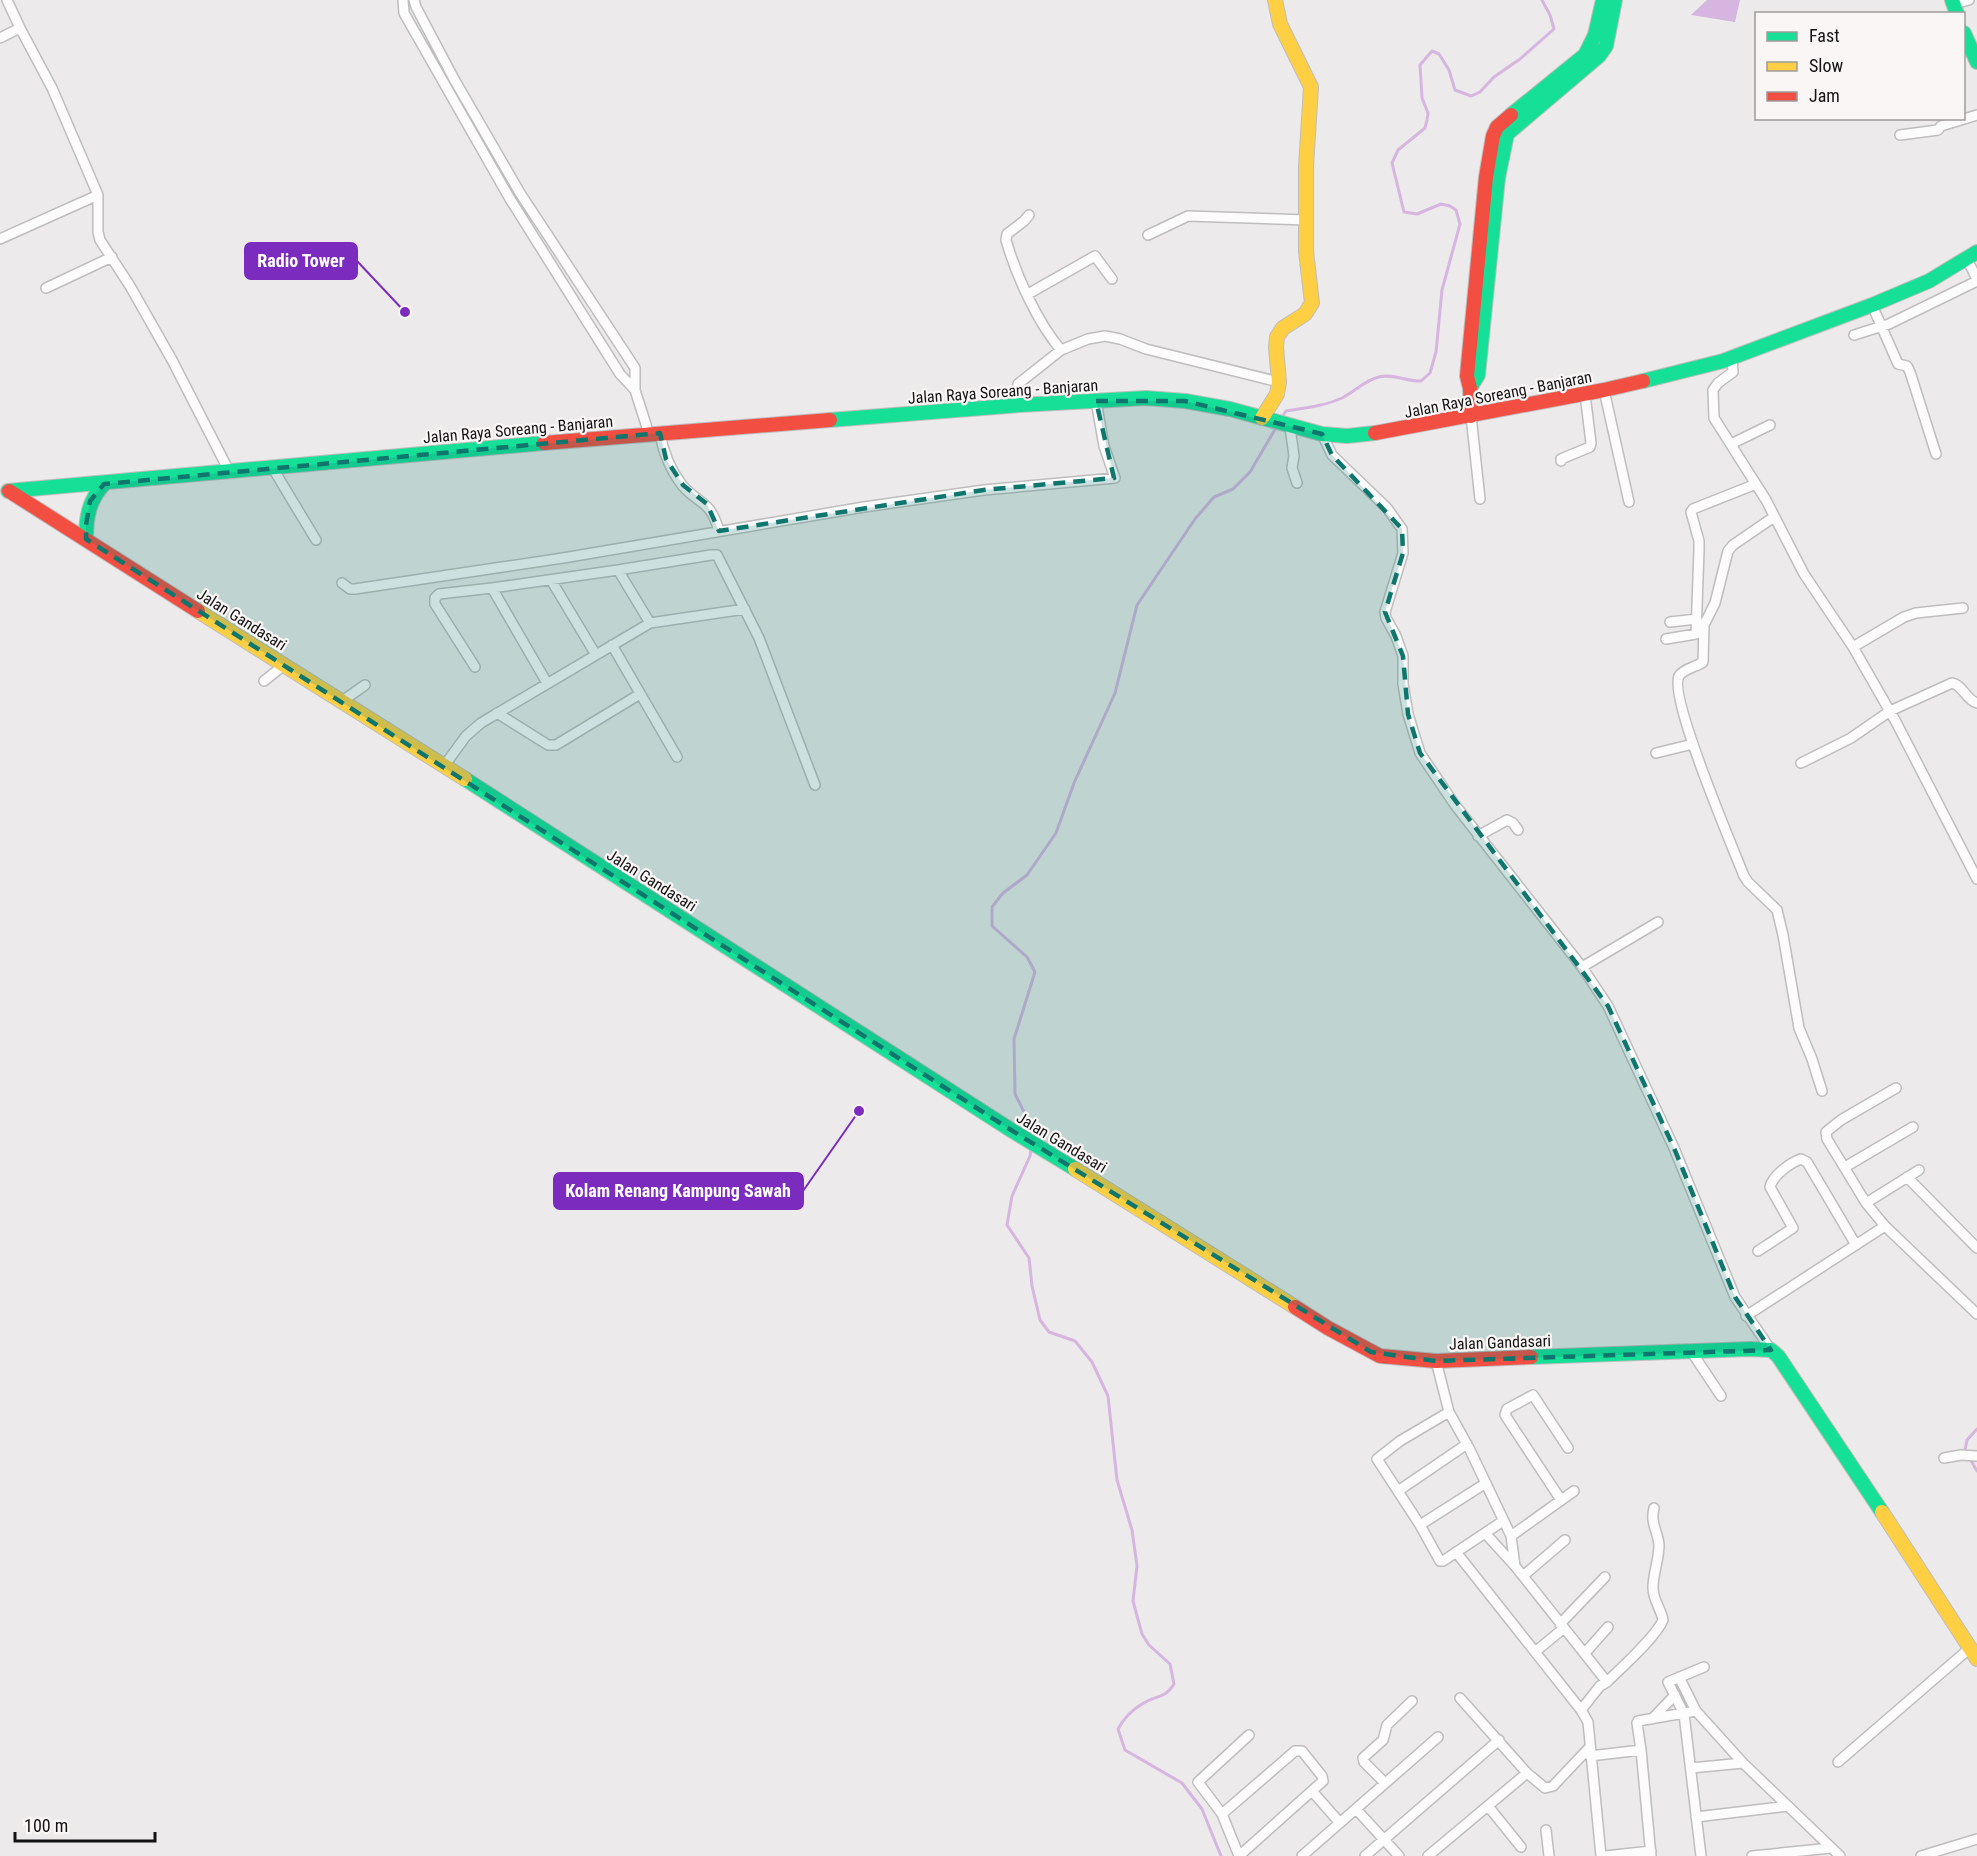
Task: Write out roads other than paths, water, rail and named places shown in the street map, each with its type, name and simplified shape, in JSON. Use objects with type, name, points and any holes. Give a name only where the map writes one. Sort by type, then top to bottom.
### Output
[{"type":"street","points":[[7,0],[52,88],[99,195],[98,232],[100,240],[172,360],[229,471]]},
{"type":"street","points":[[403,0],[404,13],[635,368],[635,390]]},
{"type":"street","points":[[414,0],[449,81],[505,189],[620,374],[635,390],[666,459],[683,485],[707,504],[719,531]]},
{"type":"street","points":[[1266,420],[1277,394],[1279,382],[1277,337],[1283,328],[1305,314],[1312,303],[1306,251],[1306,166],[1311,87],[1280,24],[1275,0]]},
{"type":"street","points":[[1480,500],[1467,376],[1470,320],[1492,177],[1493,136],[1503,120],[1585,55],[1596,35],[1603,0]]},
{"type":"street","points":[[1492,177],[1507,134],[1604,51],[1615,0]]},
{"type":"street","points":[[1954,6],[1970,0]]},
{"type":"street","points":[[0,38],[20,28]]},
{"type":"street","points":[[1965,35],[1977,62]]},
{"type":"street","points":[[1900,135],[1938,130],[1941,126],[1961,120]]},
{"type":"street","points":[[505,189],[514,182]]},
{"type":"street","points":[[0,239],[99,195]]},
{"type":"street","points":[[1029,215],[1009,232],[1006,237],[1008,249],[1047,332],[1061,350]]},
{"type":"street","points":[[1148,235],[1188,216],[1307,220]]},
{"type":"street","points":[[1028,294],[1095,256],[1112,279]]},
{"type":"street","points":[[1854,335],[1889,324],[1977,280],[1972,256]]},
{"type":"street","name":"Jalan Raya Soreang - Banjaran","points":[[4,492],[655,434],[1096,401],[1146,399],[1185,401],[1322,434],[1347,436],[1378,433],[1644,382],[1732,358],[1929,281],[1972,256]]},
{"type":"street","points":[[46,288],[112,257]]},
{"type":"street","points":[[569,291],[579,284]]},
{"type":"street","points":[[1872,305],[1899,364],[1907,366],[1910,372],[1936,454]]},
{"type":"street","points":[[1020,405],[1018,384],[1061,350],[1088,339],[1104,336],[1120,339],[1146,349],[1279,382]]},
{"type":"street","points":[[1732,358],[1733,372],[1715,385],[1712,392],[1714,418],[1756,484],[1804,574],[1852,647],[1890,711],[1977,879]]},
{"type":"street","points":[[1604,390],[1629,502]]},
{"type":"street","points":[[1561,461],[1561,459],[1590,447],[1585,394]]},
{"type":"street","points":[[342,583],[350,589],[355,589],[563,558],[864,507],[984,490],[1115,478],[1104,446],[1096,401]]},
{"type":"street","points":[[1731,444],[1770,425]]},
{"type":"street","points":[[1288,426],[1294,456],[1292,468],[1297,483]]},
{"type":"street","points":[[1322,434],[1330,453],[1387,508],[1402,529],[1403,553],[1385,612],[1403,656],[1403,684],[1408,714],[1420,753],[1478,836],[1582,967],[1614,1018],[1674,1148],[1729,1285],[1746,1316],[1778,1356],[1974,1653],[1838,1762]]},
{"type":"street","points":[[272,467],[316,540]]},
{"type":"street","points":[[86,539],[90,501],[95,492],[104,484]]},
{"type":"street","points":[[1666,639],[1695,635],[1699,541],[1691,512],[1696,507],[1756,484]]},
{"type":"street","name":"Jalan Gandasari","points":[[4,492],[86,539],[1011,1130],[1328,1328],[1371,1352],[1401,1359],[1437,1360],[1771,1350]]},
{"type":"street","points":[[1774,517],[1733,545],[1728,551],[1715,603],[1706,620],[1702,662],[1679,676],[1678,684],[1693,744],[1714,802],[1748,882],[1777,910],[1785,943],[1798,1028],[1812,1059],[1822,1091]]},
{"type":"street","points":[[474,667],[435,604],[435,598],[439,594],[717,555],[759,638],[815,785]]},
{"type":"street","points":[[618,570],[650,622]]},
{"type":"street","points":[[551,579],[596,655]]},
{"type":"street","points":[[492,588],[547,683]]},
{"type":"street","points":[[1852,647],[1904,617],[1916,613],[1963,608]]},
{"type":"street","points":[[444,766],[466,736],[497,713],[650,622],[745,609]]},
{"type":"street","points":[[1670,622],[1696,619]]},
{"type":"street","points":[[612,645],[677,757]]},
{"type":"street","points":[[264,681],[284,665]]},
{"type":"street","points":[[1801,763],[1851,738],[1890,711],[1952,683],[1959,685],[1977,704]]},
{"type":"street","points":[[341,702],[365,684]]},
{"type":"street","points":[[497,713],[548,745],[556,746],[640,694]]},
{"type":"street","points":[[1656,753],[1693,744]]},
{"type":"street","points":[[1478,836],[1506,820],[1513,823],[1518,830]]},
{"type":"street","points":[[1582,967],[1658,922]]},
{"type":"street","points":[[1896,1088],[1841,1120],[1826,1132],[1827,1139],[1866,1203],[1885,1226],[1977,1314]]},
{"type":"street","points":[[1845,1167],[1913,1127]]},
{"type":"street","points":[[1758,1251],[1793,1228],[1770,1187],[1777,1175],[1801,1159],[1807,1162],[1856,1245]]},
{"type":"street","points":[[1866,1203],[1919,1170]]},
{"type":"street","points":[[1907,1177],[1977,1248]]},
{"type":"street","points":[[1746,1316],[1885,1226]]},
{"type":"street","points":[[1691,1351],[1721,1396]]},
{"type":"street","points":[[1437,1360],[1449,1412],[1511,1536],[1515,1566]]},
{"type":"street","points":[[1561,1500],[1505,1415],[1507,1409],[1533,1395],[1568,1448]]},
{"type":"street","points":[[1449,1412],[1414,1432],[1377,1458],[1420,1525],[1438,1559],[1443,1561],[1503,1521]]},
{"type":"street","points":[[1398,1491],[1467,1444]]},
{"type":"street","points":[[1944,1458],[1970,1456]]},
{"type":"street","points":[[1420,1525],[1486,1483]]},
{"type":"street","points":[[1511,1536],[1574,1491]]},
{"type":"street","points":[[1581,1710],[1600,1686],[1607,1682],[1649,1640],[1663,1620],[1653,1589],[1659,1548],[1652,1519],[1654,1508]]},
{"type":"street","points":[[1485,1533],[1515,1566],[1607,1682]]},
{"type":"street","points":[[1523,1576],[1565,1540]]},
{"type":"street","points":[[1456,1552],[1581,1710],[1588,1722],[1600,1856]]},
{"type":"street","points":[[1535,1652],[1562,1626],[1605,1577]]},
{"type":"street","points":[[1585,1653],[1608,1627]]},
{"type":"street","points":[[1701,1856],[1684,1714],[1668,1681],[1704,1667]]},
{"type":"street","points":[[1679,1677],[1696,1712],[1743,1763],[1840,1856]]},
{"type":"street","points":[[1652,1719],[1675,1695]]},
{"type":"street","points":[[1460,1698],[1539,1785],[1550,1788],[1590,1752],[1641,1750]]},
{"type":"street","points":[[1385,1783],[1364,1762],[1363,1758],[1383,1740],[1387,1725],[1412,1701]]},
{"type":"street","points":[[1605,1856],[1651,1854],[1638,1720],[1696,1712]]},
{"type":"street","points":[[1222,1814],[1295,1750],[1302,1750],[1323,1780],[1239,1856],[1222,1814],[1198,1780],[1249,1735]]},
{"type":"street","points":[[1302,1856],[1438,1737]]},
{"type":"street","points":[[1365,1856],[1499,1740]]},
{"type":"street","points":[[1690,1768],[1743,1763]]},
{"type":"street","points":[[1428,1856],[1527,1773]]},
{"type":"street","points":[[1312,1791],[1340,1823]]},
{"type":"street","points":[[1488,1806],[1521,1847]]},
{"type":"street","points":[[1696,1817],[1788,1806]]},
{"type":"street","points":[[1356,1809],[1399,1856]]},
{"type":"street","points":[[1546,1830],[1549,1856]]},
{"type":"street","points":[[1921,1856],[1977,1839]]},
{"type":"street","points":[[1752,1856],[1831,1848]]},
{"type":"waterway","points":[[1282,417],[1286,411],[1335,401],[1364,383],[1384,376],[1421,381],[1430,373],[1436,352],[1442,290],[1460,224],[1456,210],[1441,204],[1417,214],[1404,212],[1392,163],[1398,150],[1425,128],[1428,113],[1422,98],[1420,65],[1432,51],[1439,54],[1449,70],[1455,90],[1471,96],[1480,92],[1494,77],[1520,59],[1554,29],[1542,0]]},
{"type":"waterway","points":[[1031,1135],[1032,1128],[1015,1094],[1014,1039],[1035,972],[1027,957],[992,926],[992,907],[1003,893],[1027,875],[1056,833],[1074,783],[1115,693],[1137,605],[1195,519],[1214,497],[1233,489],[1250,472],[1277,426]]},
{"type":"waterway","points":[[1031,1148],[1030,1156],[1012,1196],[1007,1225],[1029,1258],[1032,1286],[1040,1320],[1049,1332],[1075,1341],[1092,1362],[1108,1396],[1117,1480],[1132,1530],[1137,1566],[1133,1601],[1142,1634],[1149,1645],[1170,1664],[1174,1684],[1164,1695],[1147,1701],[1135,1709],[1118,1729],[1125,1750],[1182,1783],[1202,1809],[1221,1856]]},
{"type":"waterway","points":[[1966,1453],[1967,1440],[1977,1429]]},
{"type":"waterway","points":[[1970,1459],[1977,1471]]},
{"type":"place","name":"Radio Tower","points":[[405,312]]},
{"type":"place","name":"Kolam Renang Kampung Sawah","points":[[859,1111]]}]
